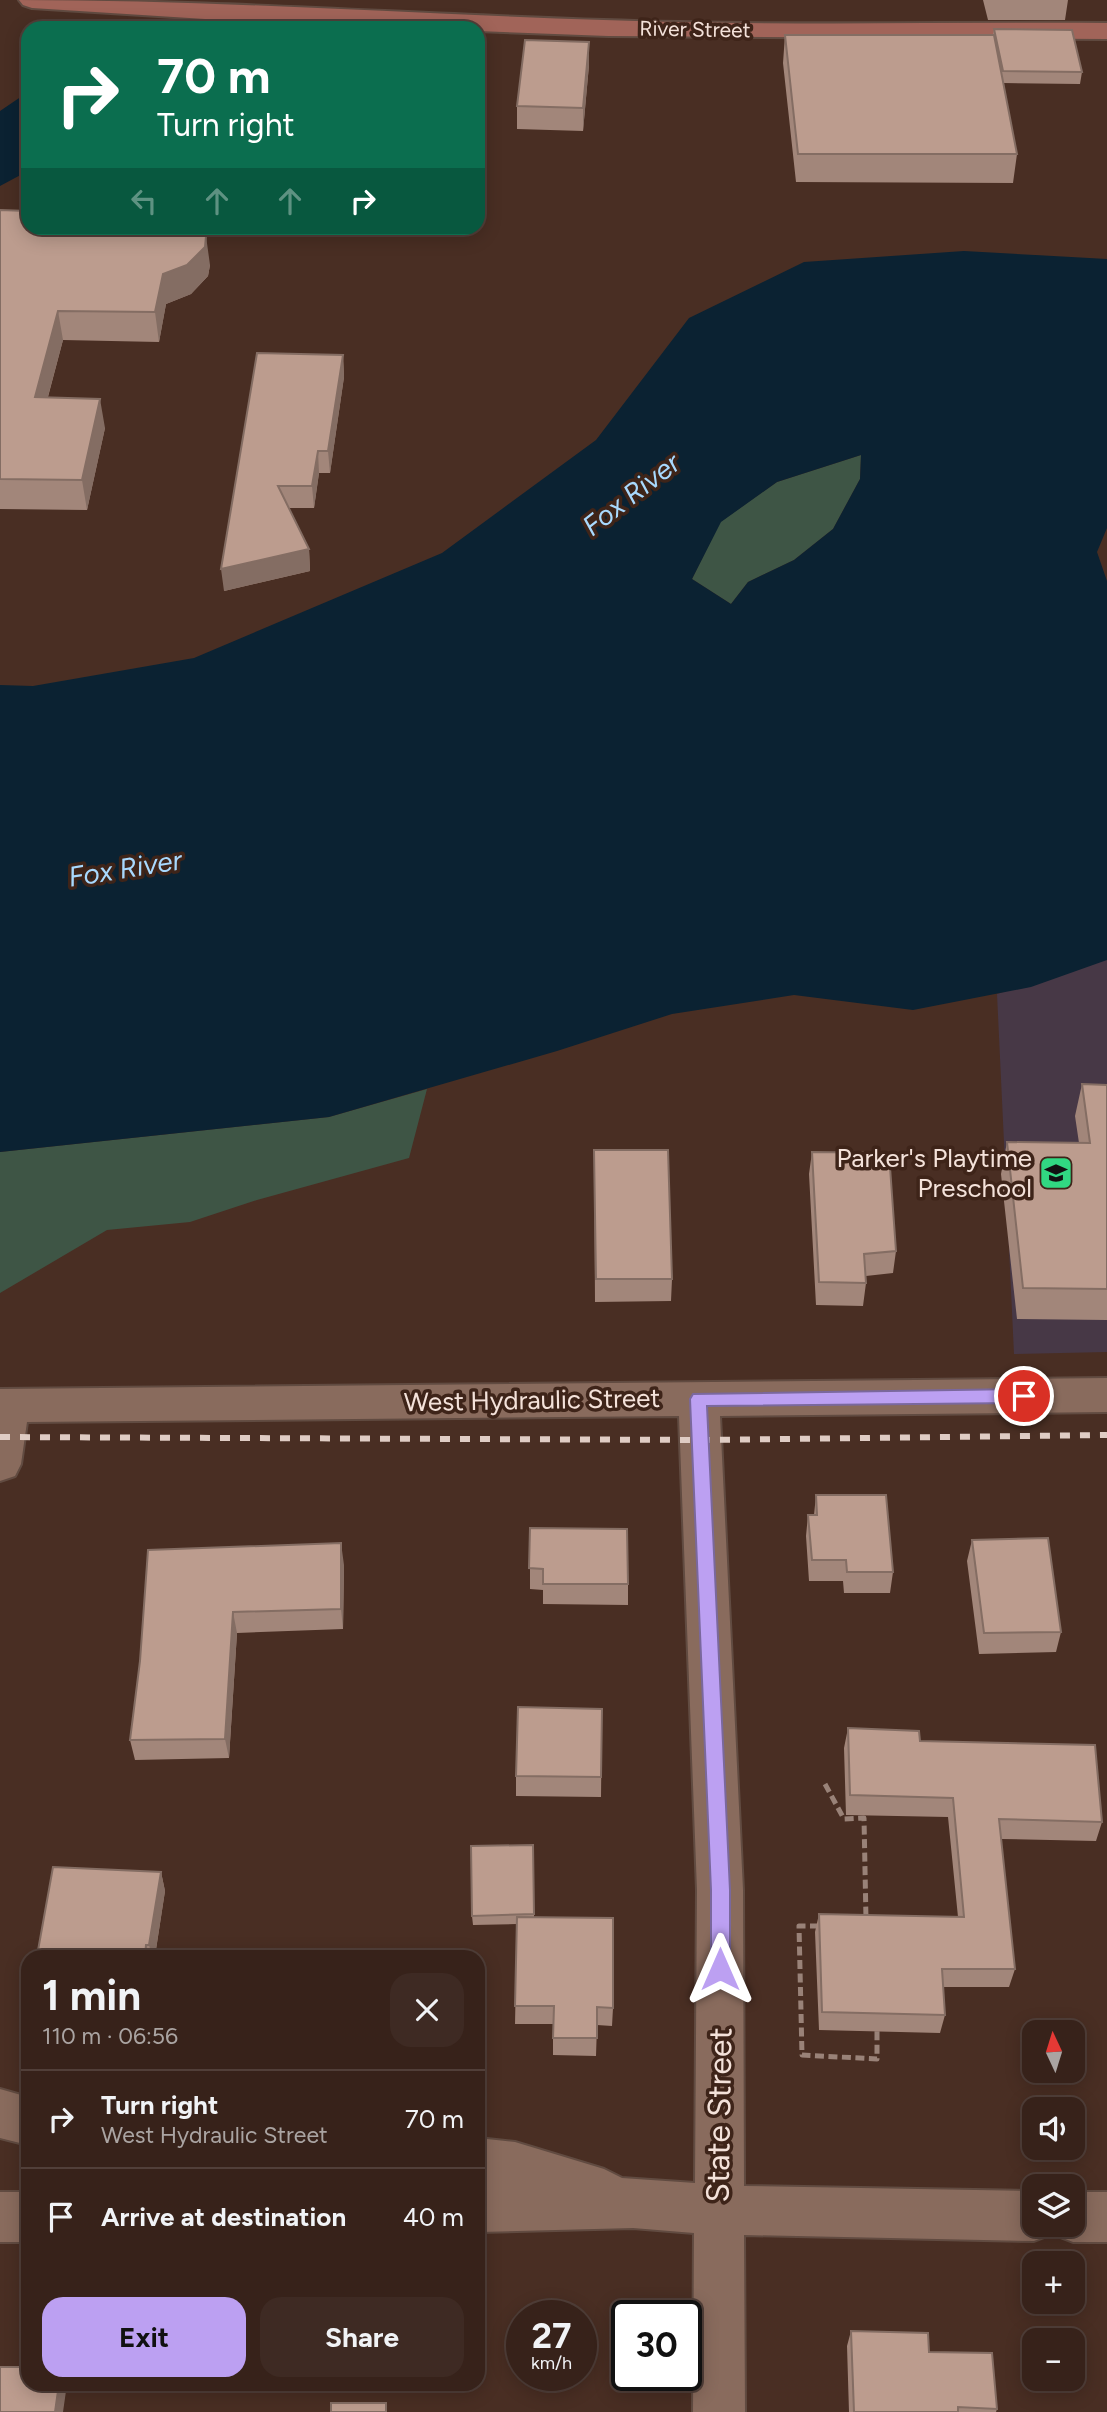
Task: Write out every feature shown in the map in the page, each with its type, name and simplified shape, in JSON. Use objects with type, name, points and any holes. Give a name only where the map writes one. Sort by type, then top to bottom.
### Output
[{"type":"street","name":"River Street","points":[[34,0],[283,16],[418,21]]},
{"type":"street","name":"River Street","points":[[485,23],[634,29],[1107,31]]},
{"type":"street","name":"West Hydraulic Street","points":[[4,1406],[1107,1395]]},
{"type":"street","name":"State Street","points":[[699,1399],[720,1890],[719,2412]]},
{"type":"street","points":[[0,1464],[4,1406]]},
{"type":"street","points":[[0,2113],[21,2120]]},
{"type":"street","points":[[485,2163],[515,2166],[633,2203]]},
{"type":"street","points":[[485,2207],[633,2203],[718,2210],[1022,2216]]},
{"type":"street","points":[[0,2217],[21,2217]]},
{"type":"street","points":[[1085,2217],[1107,2217]]},
{"type":"path","points":[[825,1784],[844,1818],[864,1818],[866,1927]]},
{"type":"path","points":[[826,1926],[799,1926],[802,2054],[877,2059],[877,2031]]},
{"type":"shaded area","name":"Parker's Playtime Preschool","points":[[1107,958],[1107,1352],[1014,1354],[997,994]]},
{"type":"green space","points":[[861,455],[860,479],[833,529],[794,560],[748,582],[731,604],[692,579],[720,522],[777,482]]},
{"type":"green space","points":[[427,1089],[409,1158],[257,1200],[190,1222],[107,1230],[0,1293],[0,1152],[329,1117]]},
{"type":"water","points":[[21,97],[21,175],[0,186],[0,111]]},
{"type":"water","name":"Fox River","points":[[964,251],[1107,259],[1107,528],[1097,552],[1107,581],[1107,960],[1031,987],[913,1010],[794,995],[672,1014],[557,1051],[329,1117],[0,1152],[0,685],[33,686],[194,658],[442,553],[596,440],[689,318],[804,262]],"holes":[[[861,455],[860,479],[833,529],[794,560],[748,582],[731,604],[692,579],[721,522],[777,482]]]},
{"type":"pier","points":[[125,0],[205,0],[207,21],[125,21],[128,19]]},
{"type":"building","points":[[994,29],[1072,30],[1082,72],[1003,71]]},
{"type":"building","points":[[785,35],[994,35],[1017,154],[798,154]]},
{"type":"building","points":[[525,40],[589,42],[583,108],[517,106]]},
{"type":"building","points":[[0,210],[21,211],[21,235],[206,235],[205,247],[187,265],[163,274],[155,312],[58,311],[35,397],[100,399],[82,480],[0,479]]},
{"type":"building","points":[[257,353],[343,355],[328,451],[318,451],[312,486],[278,486],[309,549],[221,569]]},
{"type":"building","points":[[1082,1084],[1107,1085],[1107,1289],[1023,1288],[1007,1142],[1090,1143]]},
{"type":"building","points":[[594,1150],[668,1150],[672,1279],[596,1279]]},
{"type":"building","points":[[812,1152],[889,1153],[896,1251],[864,1254],[866,1283],[819,1282]]},
{"type":"building","points":[[816,1495],[886,1495],[893,1572],[847,1572],[846,1560],[812,1560],[808,1515],[817,1515]]},
{"type":"building","points":[[530,1528],[627,1529],[628,1584],[543,1584],[543,1569],[529,1568]]},
{"type":"building","points":[[1048,1538],[1061,1632],[984,1633],[972,1540]]},
{"type":"building","points":[[341,1543],[341,1609],[233,1612],[225,1739],[130,1740],[140,1661],[148,1550]]},
{"type":"building","points":[[518,1707],[602,1709],[601,1777],[516,1776]]},
{"type":"building","points":[[848,1728],[919,1731],[920,1741],[1095,1745],[1102,1822],[999,1819],[1015,1969],[942,1969],[945,2015],[822,2012],[819,1914],[964,1917],[953,1798],[850,1795]]},
{"type":"building","points":[[533,1845],[534,1914],[472,1916],[471,1846]]},
{"type":"building","points":[[53,1867],[161,1872],[149,1945],[146,1945],[146,1950],[38,1950]]},
{"type":"building","points":[[517,1917],[613,1918],[613,2008],[597,2007],[597,2038],[553,2038],[554,2006],[515,2006]]},
{"type":"building","points":[[851,2331],[928,2333],[929,2352],[992,2353],[997,2409],[958,2407],[958,2412],[854,2412]]},
{"type":"building","points":[[0,2367],[21,2367],[21,2391],[58,2391],[55,2412],[0,2412]]},
{"type":"building","points":[[331,2403],[386,2403],[386,2412],[331,2412]]},
{"type":"railway","points":[[0,1437],[700,1440],[1107,1435]]},
{"type":"place","name":"Parker's Playtime Preschool","points":[[1056,1173]]},
{"type":"route","points":[[720,1969],[720,1890],[699,1399],[1024,1396]]}]
